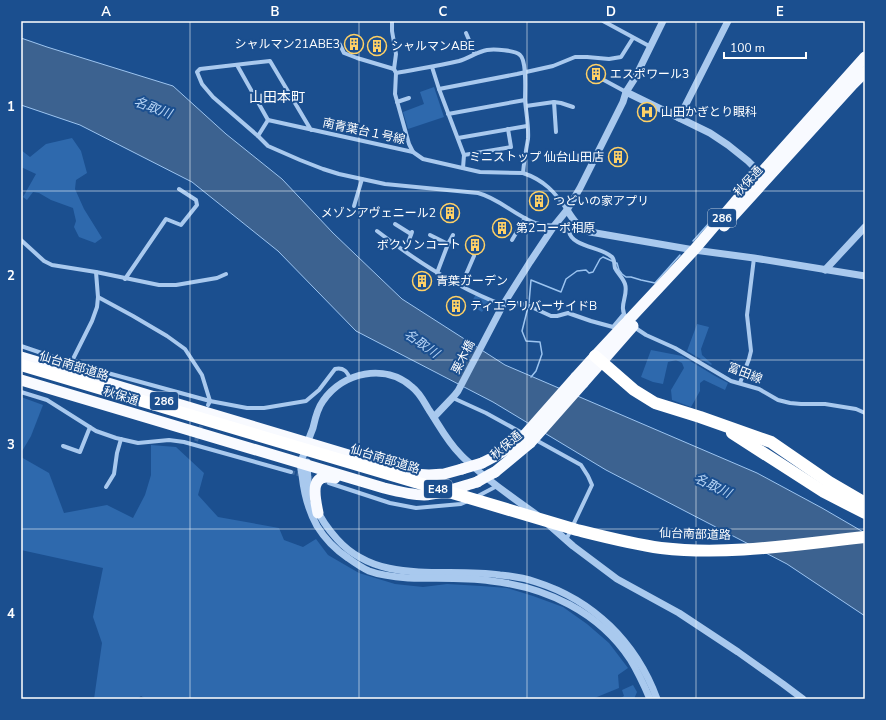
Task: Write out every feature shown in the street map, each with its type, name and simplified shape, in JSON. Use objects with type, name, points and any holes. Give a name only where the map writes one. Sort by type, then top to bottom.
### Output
[{"type":"highway","name":"秋保通","points":[[697,251],[761,174],[865,57]]},
{"type":"highway","name":"秋保通","points":[[21,380],[401,492],[424,495],[454,490],[476,482],[495,472],[506,464],[598,359],[628,321],[741,208],[865,72]]},
{"type":"highway","name":"秋保通","points":[[21,357],[123,389],[308,442],[412,474],[444,474],[462,470],[497,456],[515,444],[526,440]]},
{"type":"highway","points":[[598,359],[634,390],[655,403],[771,442],[829,482],[865,503]]},
{"type":"highway","name":"仙台南部道路","points":[[21,365],[577,530],[620,541],[661,548],[728,550],[865,537]]},
{"type":"highway","points":[[718,423],[824,492],[865,513]]},
{"type":"highway","points":[[318,514],[314,489],[320,478],[326,476],[366,486],[377,486]]},
{"type":"street","points":[[392,21],[392,31],[396,54],[394,68],[396,73],[395,94],[409,144],[413,152]]},
{"type":"street","points":[[603,21],[651,47]]},
{"type":"street","name":"栗木橋","points":[[434,417],[458,391],[505,303],[554,226],[567,210],[663,21]]},
{"type":"street","points":[[679,118],[728,21]]},
{"type":"street","points":[[466,33],[475,54]]},
{"type":"street","points":[[439,89],[553,66],[575,58],[587,57],[609,59],[621,57],[633,38]]},
{"type":"street","points":[[338,41],[344,53],[394,68]]},
{"type":"street","points":[[396,73],[432,67],[468,58],[480,52],[490,50],[518,53],[522,56],[525,72],[525,100],[528,138],[523,172],[545,183],[576,223],[581,228],[590,232],[697,251],[754,258],[865,276]]},
{"type":"street","name":"南青葉台１号線","points":[[258,136],[213,97],[202,84],[197,72],[200,69],[270,61],[311,130]]},
{"type":"street","points":[[237,65],[268,120],[258,136],[268,146],[323,169],[362,179],[385,184],[478,193],[492,198],[536,223],[554,226]]},
{"type":"street","points":[[432,67],[464,155],[463,168]]},
{"type":"street","points":[[602,79],[710,133],[748,161],[761,174]]},
{"type":"street","points":[[397,102],[409,98]]},
{"type":"street","points":[[448,114],[525,100]]},
{"type":"street","points":[[526,106],[554,102],[573,107]]},
{"type":"street","points":[[554,102],[556,132]]},
{"type":"street","name":"南青葉台１号線","points":[[268,120],[413,152],[424,159],[480,172],[523,172]]},
{"type":"street","points":[[458,138],[527,126]]},
{"type":"street","points":[[464,155],[511,147],[508,129]]},
{"type":"street","points":[[354,206],[362,179]]},
{"type":"street","points":[[125,279],[166,218],[181,225],[197,205],[196,200],[179,189]]},
{"type":"street","points":[[512,240],[525,218]]},
{"type":"street","points":[[377,231],[446,279],[490,300],[527,305],[551,316],[568,313],[613,327],[628,321],[623,302],[626,285],[616,270],[613,257],[607,253],[588,247],[571,236],[569,231],[576,223]]},
{"type":"street","points":[[395,224],[411,233],[405,251]]},
{"type":"street","points":[[825,270],[865,227]]},
{"type":"street","points":[[430,234],[448,244]]},
{"type":"street","points":[[437,273],[453,235]]},
{"type":"street","points":[[21,240],[44,261],[52,265],[96,272],[159,285],[176,285],[217,278],[226,274]]},
{"type":"street","points":[[461,286],[474,256]]},
{"type":"street","points":[[740,383],[751,351],[748,314],[754,258]]},
{"type":"street","points":[[71,363],[92,322],[97,307],[98,297],[96,272]]},
{"type":"street","points":[[98,297],[133,316],[185,349],[202,375],[209,403]]},
{"type":"street","name":"富田線","points":[[628,321],[646,335],[675,348],[731,381],[759,389],[778,400],[800,404],[824,404],[856,409],[865,413]]},
{"type":"street","points":[[21,346],[71,363],[209,403],[247,408],[271,406],[306,400],[319,390],[335,369],[343,369],[347,372],[350,378]]},
{"type":"street","points":[[650,699],[641,678],[629,657],[615,640],[599,624],[585,614],[571,605],[546,593],[522,585],[490,580],[396,577],[376,573],[357,564],[336,549],[318,526],[312,515],[306,501],[303,485],[304,464],[308,442],[316,415],[322,402],[337,386],[350,378],[371,373],[381,373],[400,379],[412,387],[419,394],[447,440],[461,456],[497,486],[548,524],[566,540],[617,579],[679,613],[743,655],[803,699]]},
{"type":"street","points":[[21,392],[47,400],[96,431],[121,439],[138,443],[169,440],[184,442],[291,472]]},
{"type":"street","points":[[453,398],[512,427],[581,465],[592,485],[566,540]]},
{"type":"street","points":[[63,446],[80,452],[90,427]]},
{"type":"street","points":[[106,487],[114,474],[121,439]]},
{"type":"street","points":[[194,446],[196,441]]},
{"type":"street","points":[[304,464],[310,493],[318,514],[331,533],[342,545],[364,560],[378,566],[413,572],[499,574],[534,581],[571,596],[590,608],[620,635],[635,654],[657,699]]},
{"type":"street","points":[[329,483],[390,503],[416,508],[460,504],[497,486]]},
{"type":"shaded area","points":[[434,87],[444,117],[408,129],[403,112],[424,104],[420,92]]},
{"type":"shaded area","points":[[72,138],[81,151],[87,173],[76,180],[75,189],[84,209],[102,238],[95,243],[79,237],[74,227],[76,221],[73,208],[51,200],[39,193],[33,192],[27,200],[23,197],[36,174],[21,167],[21,150],[30,157],[46,144]]},
{"type":"shaded area","points":[[476,294],[489,301],[482,312],[470,305]]},
{"type":"shaded area","points":[[697,324],[709,327],[701,349],[702,355],[712,364],[711,365],[687,351]]},
{"type":"shaded area","points":[[651,350],[682,356],[728,383],[725,390],[704,380],[700,383],[700,391],[691,407],[672,400],[671,390],[684,368],[682,363],[676,360],[668,362],[663,384],[641,377]]},
{"type":"shaded area","points":[[21,397],[43,405],[31,436],[21,453]]},
{"type":"shaded area","points":[[151,445],[176,447],[204,473],[198,495],[218,517],[279,528],[284,540],[303,547],[316,539],[328,555],[359,573],[395,584],[423,587],[447,584],[507,588],[563,607],[587,624],[609,643],[628,668],[618,675],[619,688],[592,699],[146,699],[141,696],[137,699],[94,699],[102,643],[93,617],[103,568],[21,550],[21,457],[49,473],[64,513],[107,505],[133,518],[145,495],[151,475]]},
{"type":"shaded area","points":[[633,685],[637,692],[634,699],[619,699],[624,696],[622,690]]},
{"type":"water","name":"名取川","points":[[21,38],[173,86],[226,134],[282,179],[333,233],[402,299],[505,365],[757,473],[865,533],[865,616],[787,564],[606,470],[493,402],[356,331],[278,251],[192,182],[80,125],[21,105]]},
{"type":"waterway","points":[[693,241],[718,213]]},
{"type":"waterway","points":[[616,263],[619,270],[626,277],[655,283],[680,255]]},
{"type":"waterway","points":[[529,303],[531,280],[561,292],[566,279],[577,271],[586,270],[589,273],[593,272],[600,259],[603,257],[612,261]]},
{"type":"waterway","points":[[528,307],[522,331],[526,341],[540,342],[542,354],[536,371],[531,377]]},
{"type":"tunnel","points":[[196,441],[203,420]]},
{"type":"tunnel","points":[[291,472],[329,483]]},
{"type":"place","name":"シャルマン21ABE3","points":[[354,44]]},
{"type":"place","name":"シャルマンABE","points":[[377,46]]},
{"type":"place","name":"エスポワール3","points":[[596,74]]},
{"type":"place","name":"山田かぎとり眼科","points":[[647,112]]},
{"type":"place","name":"ミニストップ 仙台山田店","points":[[618,157]]},
{"type":"place","name":"つどいの家アプリ","points":[[539,201]]},
{"type":"place","name":"メゾンアヴェニール2","points":[[450,213]]},
{"type":"place","name":"第2コーポ相原","points":[[502,228]]},
{"type":"place","name":"ボクソンコート","points":[[475,245]]},
{"type":"place","name":"青葉ガーデン","points":[[422,281]]},
{"type":"place","name":"ティエラリバーサイドB","points":[[456,306]]},
{"type":"district","name":"山田本町","points":[[277,97]]}]
